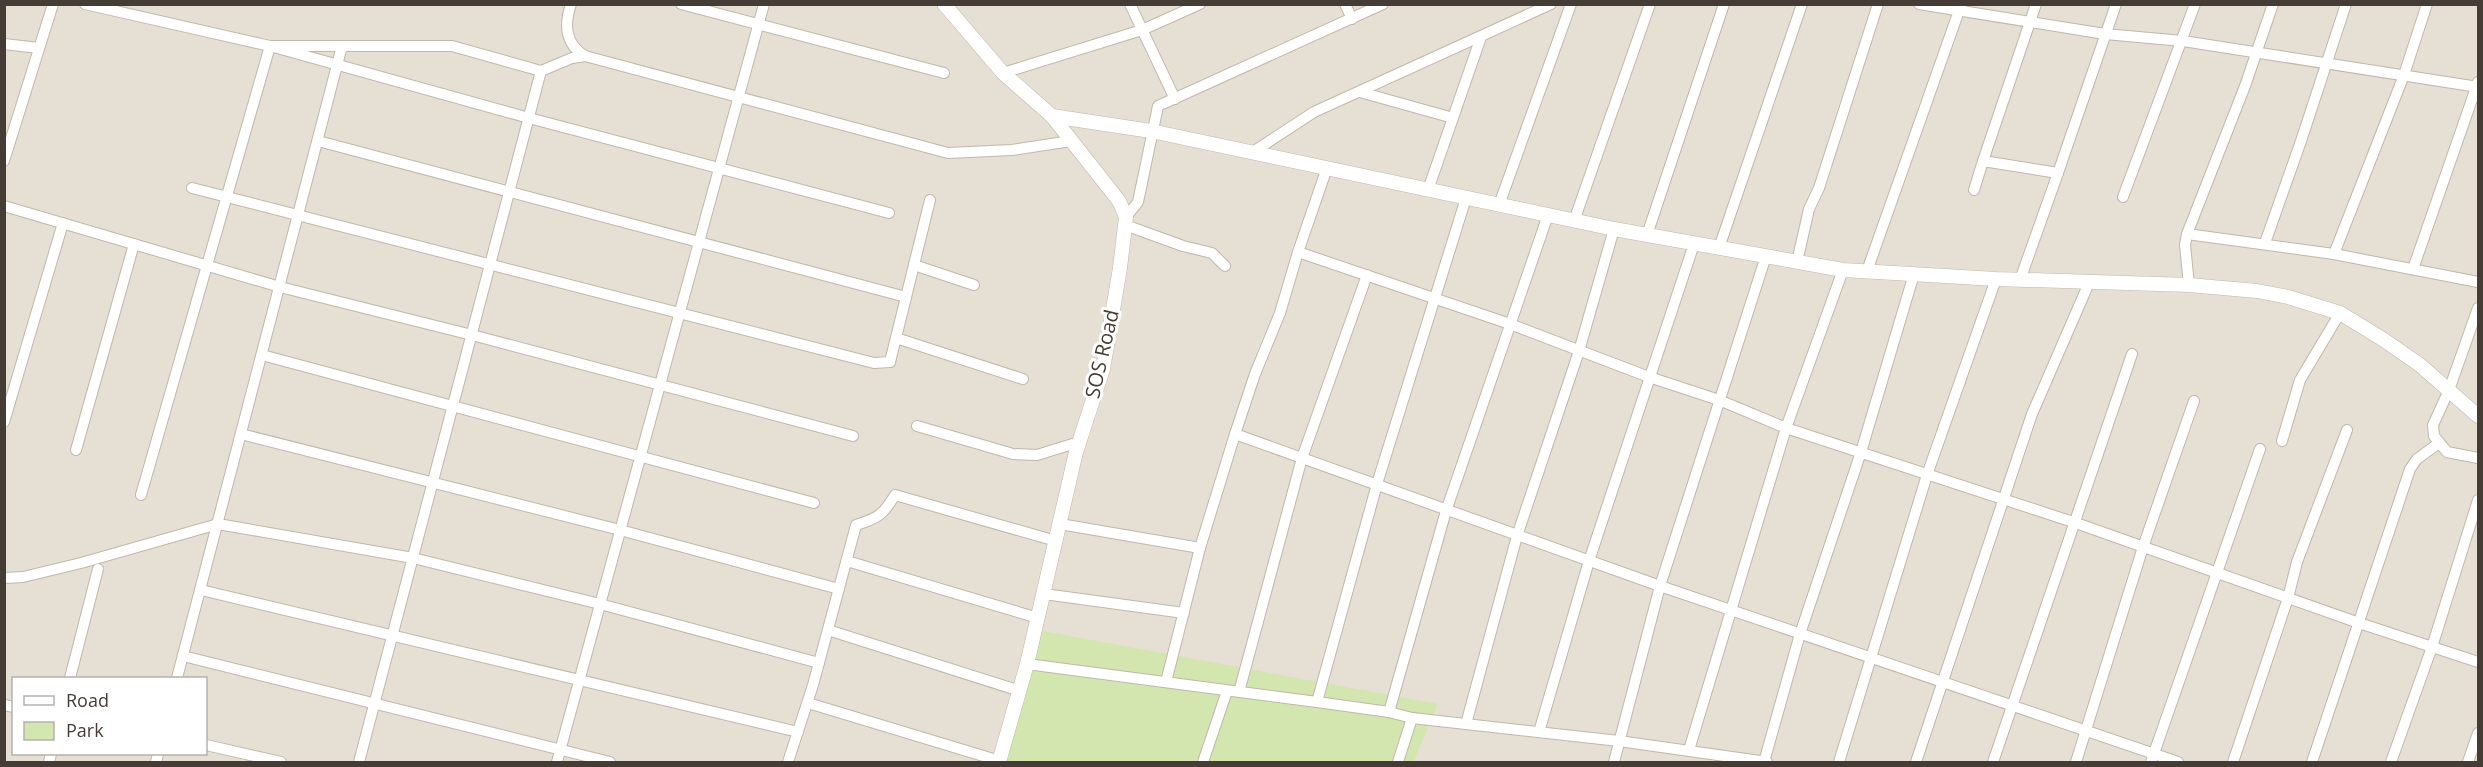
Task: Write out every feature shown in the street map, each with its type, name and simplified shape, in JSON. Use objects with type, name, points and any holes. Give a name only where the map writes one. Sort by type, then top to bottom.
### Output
[{"type":"street","points":[[4,161],[53,4]]},
{"type":"street","points":[[84,4],[270,46],[718,169],[889,213]]},
{"type":"street","points":[[571,4],[568,15],[571,43],[574,49],[585,56],[948,153],[1012,150],[1071,141]]},
{"type":"street","points":[[681,4],[757,26],[944,73]]},
{"type":"street","points":[[557,762],[764,4]]},
{"type":"street","points":[[944,4],[1003,73],[1052,116],[1119,201],[1126,221],[1183,246],[1212,253],[1225,266]]},
{"type":"street","points":[[1130,4],[1175,99]]},
{"type":"street","points":[[1003,73],[1142,30],[1200,4]]},
{"type":"street","points":[[1345,4],[1352,19]]},
{"type":"street","points":[[1126,221],[1138,202],[1158,106],[1383,4]]},
{"type":"street","points":[[1253,153],[1314,112],[1551,4]]},
{"type":"street","points":[[1499,205],[1571,4]]},
{"type":"street","points":[[1574,221],[1650,4]]},
{"type":"street","points":[[1647,235],[1724,4]]},
{"type":"street","points":[[1719,248],[1802,4]]},
{"type":"street","points":[[1797,262],[1809,209],[1819,188],[1878,4]]},
{"type":"street","points":[[1919,4],[1960,7],[2105,34],[2183,41],[2326,65],[2478,85],[2413,269]]},
{"type":"street","points":[[1974,190],[2036,4]]},
{"type":"street","points":[[2020,280],[2116,4]]},
{"type":"street","points":[[2122,197],[2183,41],[2195,4]]},
{"type":"street","points":[[2189,285],[2185,245],[2187,234],[2273,4]]},
{"type":"street","points":[[2265,243],[2346,4]]},
{"type":"street","points":[[2334,254],[2404,75],[2427,4]]},
{"type":"street","points":[[1867,271],[1960,7]]},
{"type":"street","points":[[1428,190],[1481,37]]},
{"type":"street","points":[[4,44],[39,48]]},
{"type":"street","points":[[270,46],[452,46],[541,71],[572,58],[585,56]]},
{"type":"street","points":[[141,495],[270,46]]},
{"type":"street","points":[[177,677],[342,46]]},
{"type":"street","points":[[359,762],[541,71]]},
{"type":"street","points":[[1360,92],[1453,118]]},
{"type":"street","points":[[1052,116],[1151,131],[1574,221],[1844,270],[1996,279],[2189,285],[2257,291],[2288,297],[2340,313],[2411,359],[2478,416]]},
{"type":"street","points":[[318,141],[906,297]]},
{"type":"street","points":[[1983,161],[2058,173]]},
{"type":"street","points":[[1166,682],[1200,548],[1235,434],[1255,374],[1280,313],[1327,168]]},
{"type":"street","points":[[192,188],[874,363],[890,362],[930,200]]},
{"type":"street","points":[[1317,702],[1377,484],[1466,198]]},
{"type":"street","points":[[4,206],[279,287],[472,334],[853,436]]},
{"type":"street","points":[[1389,712],[1446,511],[1548,215]]},
{"type":"street","name":"SOS Road","points":[[1000,761],[1028,664],[1079,442],[1102,369],[1126,221]]},
{"type":"street","points":[[4,422],[63,223]]},
{"type":"street","points":[[1466,724],[1517,536],[1579,351],[1614,229]]},
{"type":"street","points":[[2187,234],[2334,254],[2478,282]]},
{"type":"street","points":[[76,450],[134,244]]},
{"type":"street","points":[[1539,732],[1589,561],[1694,244]]},
{"type":"street","points":[[1298,252],[1510,324],[1719,400],[1786,428],[2073,522],[2359,623],[2478,662]]},
{"type":"street","points":[[1614,762],[1660,586],[1766,256]]},
{"type":"street","points":[[914,265],[974,285]]},
{"type":"street","points":[[1689,750],[1786,428],[1844,270]]},
{"type":"street","points":[[1028,664],[1389,712],[1412,718],[1619,741],[1766,762],[1800,634],[1861,452],[1914,274]]},
{"type":"street","points":[[1239,692],[1302,458],[1367,275]]},
{"type":"street","points":[[1839,762],[1927,475],[1996,279]]},
{"type":"street","points":[[1916,762],[2032,414],[2089,283]]},
{"type":"street","points":[[2478,308],[2449,390],[2433,425],[2434,436],[2447,452],[2478,458]]},
{"type":"street","points":[[2282,441],[2300,380],[2340,313]]},
{"type":"street","points":[[896,338],[1023,380]]},
{"type":"street","points":[[1994,762],[2073,522],[2132,354]]},
{"type":"street","points":[[262,355],[814,503]]},
{"type":"street","points":[[2076,762],[2143,547],[2194,401]]},
{"type":"street","points":[[917,426],[1013,454],[1037,454],[1079,442]]},
{"type":"street","points":[[2233,762],[2288,598],[2297,562],[2347,430]]},
{"type":"street","points":[[241,434],[620,530],[839,589]]},
{"type":"street","points":[[1235,434],[1517,536],[2087,732],[2153,758],[2178,762]]},
{"type":"street","points":[[2312,762],[2410,469],[2417,459],[2439,443]]},
{"type":"street","points":[[2153,758],[2260,449]]},
{"type":"street","points":[[788,762],[808,703],[856,525],[875,519],[885,512],[894,495],[1056,542]]},
{"type":"street","points":[[2391,762],[2432,646],[2478,500]]},
{"type":"street","points":[[4,578],[23,577],[81,563],[218,524],[413,558],[600,604],[819,663]]},
{"type":"street","points":[[1060,524],[1200,548]]},
{"type":"street","points":[[847,561],[1038,618]]},
{"type":"street","points":[[70,677],[98,569]]},
{"type":"street","points":[[201,590],[580,678],[798,732]]},
{"type":"street","points":[[1044,594],[1184,613]]},
{"type":"street","points":[[828,630],[1020,691]]},
{"type":"street","points":[[183,656],[610,762]]},
{"type":"street","points":[[1203,762],[1227,691]]},
{"type":"street","points":[[808,703],[1000,761]]},
{"type":"street","points":[[1398,762],[1412,718]]},
{"type":"street","points":[[2468,762],[2478,733]]},
{"type":"street","points":[[207,745],[281,762]]},
{"type":"shaded area","points":[[4,5],[2478,5],[2478,762],[1414,762],[1438,704],[998,762],[5,762]]},
{"type":"green space","points":[[1037,630],[1438,704],[1414,762],[998,762]]}]
